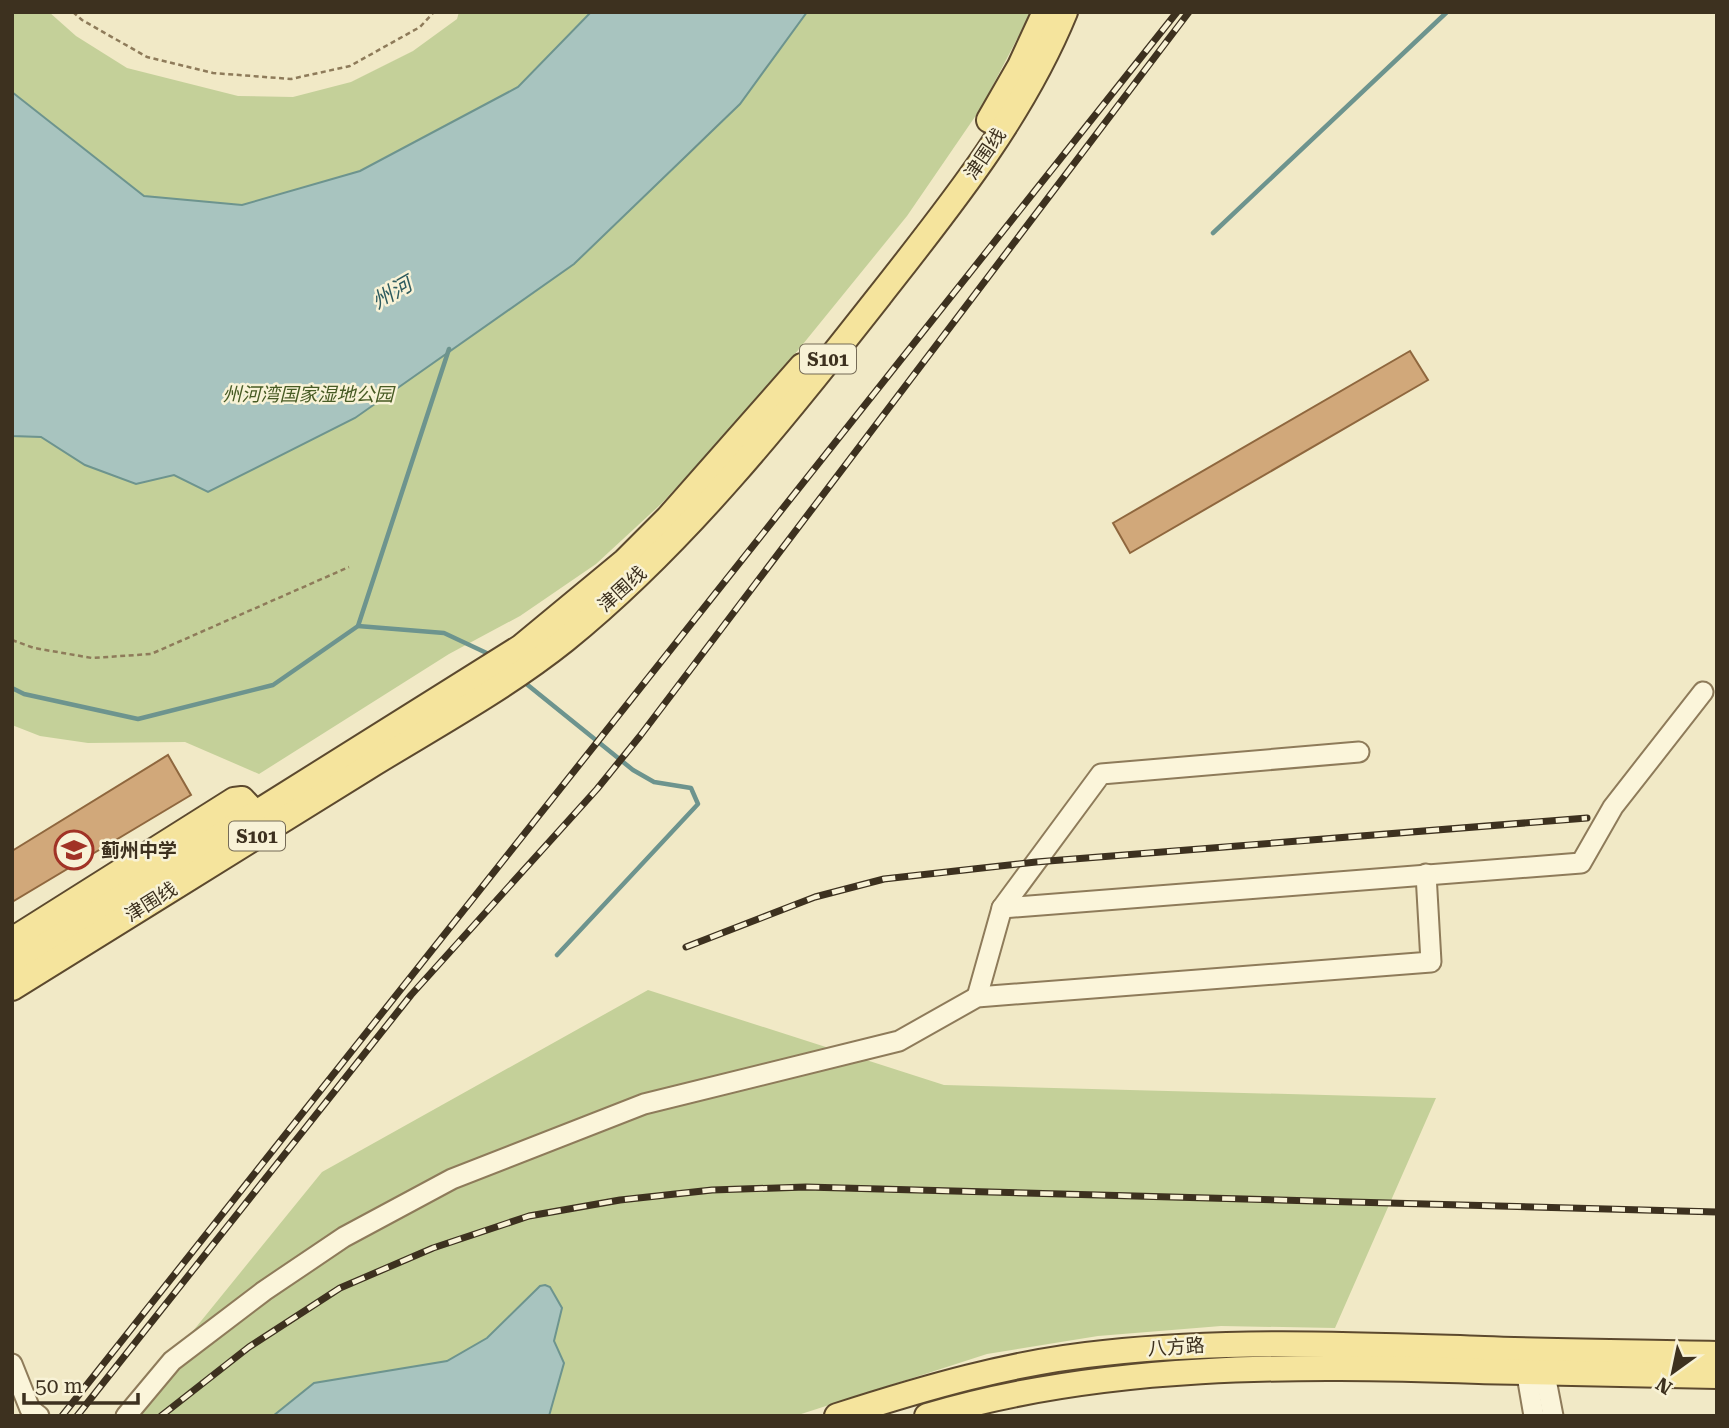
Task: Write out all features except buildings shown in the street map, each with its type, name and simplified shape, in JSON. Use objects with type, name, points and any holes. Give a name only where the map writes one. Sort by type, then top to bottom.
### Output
[{"type":"main road","name":"津围线","points":[[529,654],[668,518],[827,336],[939,194],[980,134],[1020,66],[1045,12]]},
{"type":"main road","name":"津围线","points":[[12,988],[494,676],[529,654],[563,641],[618,594],[661,553],[723,486],[806,387],[953,202],[1021,101],[1065,12]]},
{"type":"main road","name":"津围线","points":[[12,966],[256,814],[494,676]]},
{"type":"main road","points":[[12,940],[233,800],[242,799],[256,814]]},
{"type":"main road","name":"八方路","points":[[837,1416],[993,1370],[1102,1353],[1262,1343],[1533,1361]]},
{"type":"main road","points":[[1533,1361],[1717,1354]]},
{"type":"main road","points":[[1533,1361],[1717,1376]]},
{"type":"main road","name":"八方路","points":[[927,1416],[1065,1385],[1176,1373],[1533,1361]]},
{"type":"street","points":[[1002,908],[1581,863],[1613,807],[1703,692]]},
{"type":"street","points":[[978,997],[1002,908],[1101,774],[1359,752]]},
{"type":"street","points":[[126,1416],[172,1361],[264,1291],[344,1237],[452,1179],[644,1104],[899,1041],[978,997],[1431,962],[1426,874]]},
{"type":"street","points":[[1533,1361],[1534,1416]]},
{"type":"street","points":[[1533,1361],[1553,1416]]},
{"type":"street","points":[[12,1364],[30,1409],[39,1416]]},
{"type":"path","points":[[73,12],[82,20],[147,57],[213,73],[291,79],[350,66],[420,27],[433,12]]},
{"type":"path","points":[[12,640],[34,648],[92,658],[150,654],[349,567]]},
{"type":"green space","name":"州河湾国家湿地公园","points":[[12,12],[49,12],[76,36],[127,68],[238,96],[293,97],[351,82],[413,51],[457,19],[459,12],[1031,12],[981,108],[907,216],[760,397],[661,504],[596,564],[520,616],[449,654],[259,774],[185,742],[88,743],[40,736],[12,725]]},
{"type":"green space","points":[[648,990],[944,1085],[1436,1098],[1335,1328],[1221,1326],[1098,1336],[987,1354],[795,1416],[124,1416],[322,1172]]},
{"type":"water","name":"州河","points":[[591,12],[807,12],[740,104],[574,264],[355,418],[208,492],[174,475],[136,484],[85,465],[41,437],[12,436],[12,92],[144,196],[242,205],[360,171],[518,87]]},
{"type":"water","points":[[540,1286],[550,1287],[562,1308],[554,1341],[564,1363],[549,1416],[273,1416],[314,1383],[447,1361],[487,1338]]},
{"type":"waterway","points":[[1213,233],[1447,12]]},
{"type":"waterway","points":[[12,688],[24,694],[138,719],[273,685],[358,626],[449,349]]},
{"type":"waterway","points":[[358,626],[444,633],[493,656]]},
{"type":"waterway","points":[[524,682],[633,770],[654,782],[691,788],[698,804],[557,955]]},
{"type":"railway","points":[[62,1416],[1177,12]]},
{"type":"railway","points":[[77,1416],[411,995],[597,789],[640,736],[1189,12]]},
{"type":"railway","points":[[686,947],[815,897],[884,879],[1036,862],[1587,818]]},
{"type":"railway","points":[[161,1416],[249,1347],[340,1288],[433,1248],[529,1216],[620,1200],[712,1190],[806,1187],[1717,1212]]},
{"type":"place","name":"蓟州中学","points":[[74,850]]}]
